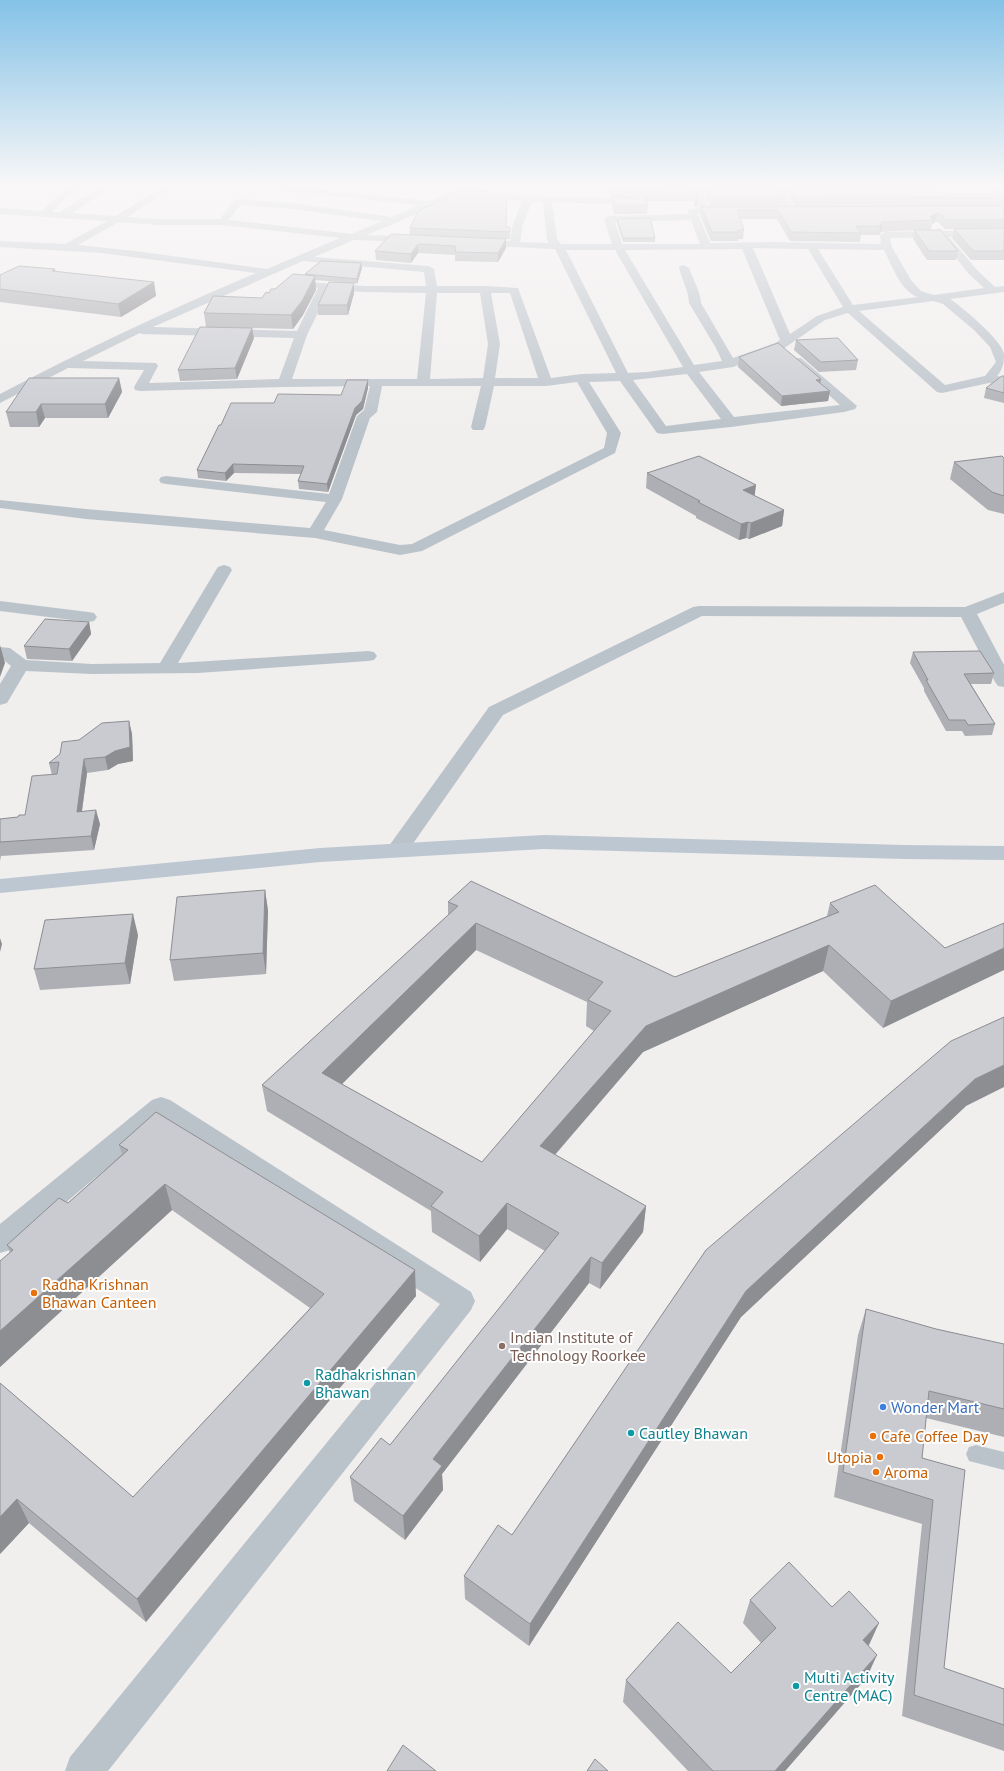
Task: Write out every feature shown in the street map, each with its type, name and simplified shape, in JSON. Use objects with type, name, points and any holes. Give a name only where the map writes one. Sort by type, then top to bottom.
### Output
[{"type":"street","points":[[226,267],[269,272]]},
{"type":"street","points":[[0,399],[43,375],[208,297],[283,267]]},
{"type":"street","points":[[399,267],[429,269],[432,289],[423,382]]},
{"type":"street","points":[[569,267],[624,377],[662,430],[731,423],[839,409],[850,406],[783,343],[754,267]]},
{"type":"street","points":[[630,267],[690,370],[731,423]]},
{"type":"street","points":[[824,267],[850,309],[942,389],[989,378],[1004,381]]},
{"type":"street","points":[[898,267],[906,282],[917,293],[947,302],[1000,347],[1002,362],[989,378]]},
{"type":"street","points":[[968,267],[973,272],[998,290]]},
{"type":"street","points":[[684,268],[689,285],[695,295],[695,303],[722,348],[728,364]]},
{"type":"street","points":[[254,278],[278,281]]},
{"type":"street","points":[[301,284],[365,289],[514,290],[546,382]]},
{"type":"street","points":[[284,383],[301,335],[325,286]]},
{"type":"street","points":[[478,427],[488,382],[494,344],[484,289]]},
{"type":"street","points":[[68,364],[152,366],[140,387],[284,383],[546,382],[581,378],[647,376],[728,364],[783,343],[821,318],[850,309],[998,290]]},
{"type":"street","points":[[978,328],[998,329]]},
{"type":"street","points":[[140,330],[301,335]]},
{"type":"street","points":[[0,504],[86,514],[315,533],[400,550],[416,548],[610,450],[614,433],[581,378]]},
{"type":"street","points":[[315,533],[335,499],[364,416],[370,412],[376,382]]},
{"type":"street","points":[[166,480],[335,499]]},
{"type":"street","points":[[166,668],[224,570]]},
{"type":"street","points":[[397,850],[496,711],[699,610],[967,612],[1004,597]]},
{"type":"street","points":[[0,606],[88,617]]},
{"type":"street","points":[[967,612],[1004,682]]},
{"type":"street","points":[[0,652],[4,652],[21,665],[92,669],[198,668],[368,656]]},
{"type":"street","points":[[0,698],[21,665]]},
{"type":"street","points":[[0,886],[320,855],[544,842],[904,852],[1004,853]]},
{"type":"street","points":[[0,1241],[161,1107],[460,1301],[84,1771]]},
{"type":"lane","points":[[976,1454],[1004,1461]]},
{"type":"building","points":[[18,267],[27,267],[55,269],[52,271],[154,282],[118,304],[0,289],[0,275]]},
{"type":"building","points":[[314,267],[360,267],[357,279],[305,274]]},
{"type":"building","points":[[293,274],[315,276],[302,301],[291,315],[204,313],[213,296],[262,298],[266,292],[269,293],[271,289],[275,289]]},
{"type":"building","points":[[329,282],[354,283],[347,305],[318,305]]},
{"type":"building","points":[[200,327],[252,328],[235,368],[178,370]]},
{"type":"building","points":[[838,338],[858,360],[821,362],[796,340]]},
{"type":"building","points":[[778,343],[821,379],[816,380],[830,391],[782,396],[739,357]]},
{"type":"building","points":[[1004,376],[1004,393],[986,388]]},
{"type":"building","points":[[29,378],[119,378],[105,404],[41,404],[36,412],[6,412]]},
{"type":"building","points":[[347,380],[368,380],[362,401],[355,408],[327,484],[298,481],[304,466],[233,464],[225,473],[197,470],[231,403],[274,403],[278,394],[341,395]]},
{"type":"building","points":[[699,456],[756,485],[743,490],[784,510],[751,523],[748,522],[741,524],[647,473]]},
{"type":"building","points":[[1002,456],[1004,458],[1004,496],[992,492],[954,462]]},
{"type":"building","points":[[45,619],[89,622],[69,649],[24,646]]},
{"type":"building","points":[[980,651],[994,673],[964,674],[995,724],[968,725],[965,720],[949,720],[926,680],[928,680],[913,652]]},
{"type":"building","points":[[129,721],[130,747],[115,751],[105,757],[84,759],[77,812],[96,810],[91,836],[0,842],[0,819],[25,815],[32,776],[57,774],[59,762],[49,763],[60,754],[62,742],[79,740],[102,723]]},
{"type":"building","points":[[471,881],[675,977],[839,912],[830,903],[875,885],[945,948],[1004,923],[1004,948],[891,1001],[829,945],[646,1026],[540,1146],[646,1206],[602,1263],[591,1257],[433,1459],[442,1466],[403,1516],[350,1477],[381,1438],[390,1445],[559,1233],[507,1203],[479,1236],[431,1206],[443,1192],[262,1085],[458,906],[448,902]],"holes":[[[476,923],[603,982],[588,1000],[611,1011],[482,1162],[322,1073]]]},
{"type":"building","points":[[265,890],[263,953],[170,960],[177,897]]},
{"type":"building","points":[[133,914],[125,963],[34,969],[45,920]]},
{"type":"building","name":"Cautley Bhawan","points":[[1004,1017],[1004,1065],[975,1079],[746,1291],[530,1624],[464,1576],[498,1525],[512,1535],[706,1250],[951,1041]]},
{"type":"building","name":"Radhakrishnan Bhawan","points":[[156,1112],[415,1270],[137,1599],[17,1499],[0,1517],[0,1383],[133,1497],[324,1294],[165,1184],[0,1331],[0,1261],[13,1250],[7,1245],[59,1198],[68,1203],[128,1150],[119,1145]]},
{"type":"building","points":[[866,1309],[936,1329],[1004,1344],[1004,1409],[929,1391],[922,1458],[965,1470],[944,1668],[1004,1689],[1004,1725],[914,1695],[933,1500],[843,1472]]},
{"type":"building","name":"Multi Activity Centre (MAC)","points":[[789,1562],[832,1607],[849,1591],[879,1623],[863,1640],[877,1655],[775,1771],[713,1771],[626,1680],[678,1622],[731,1673],[776,1628],[750,1600]]},
{"type":"building","points":[[403,1745],[436,1771],[387,1771]]},
{"type":"building","points":[[595,1759],[608,1771],[587,1771]]},
{"type":"place","name":"Radha Krishnan Bhawan Canteen","points":[[34,1293]]},
{"type":"place","name":"Indian Institute of Technology Roorkee","points":[[502,1346]]},
{"type":"place","name":"Radhakrishnan Bhawan","points":[[307,1383]]},
{"type":"place","name":"Wonder Mart","points":[[883,1407]]},
{"type":"place","name":"Cautley Bhawan","points":[[631,1433]]},
{"type":"place","name":"Cafe Coffee Day","points":[[873,1436]]},
{"type":"place","name":"Utopia","points":[[880,1457]]},
{"type":"place","name":"Aroma","points":[[876,1472]]},
{"type":"place","name":"Multi Activity Centre (MAC)","points":[[796,1686]]}]
